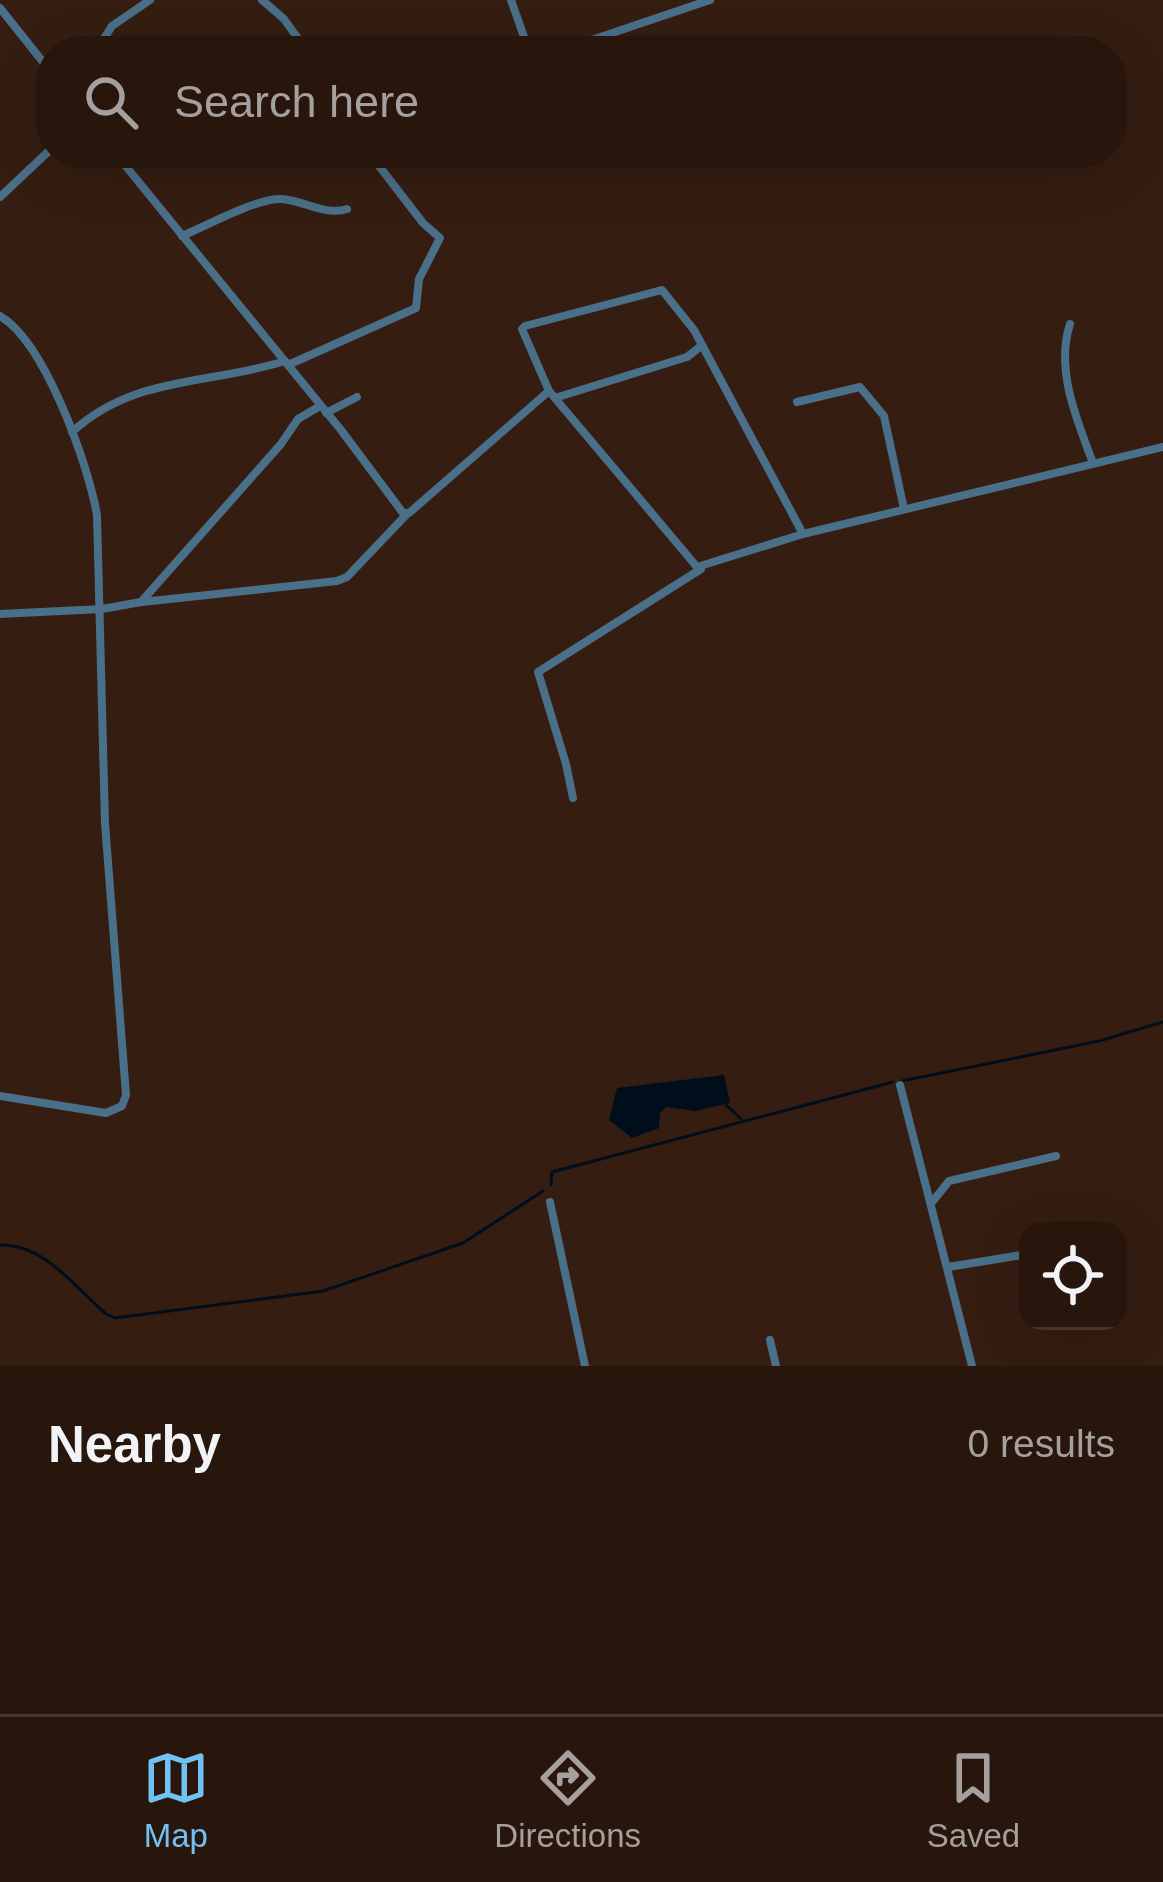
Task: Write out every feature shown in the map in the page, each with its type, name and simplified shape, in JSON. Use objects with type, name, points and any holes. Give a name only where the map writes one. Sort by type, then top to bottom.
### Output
[{"type":"street","points":[[106,36],[112,26],[150,0]]},
{"type":"street","points":[[262,0],[297,36]]},
{"type":"street","points":[[511,0],[524,36]]},
{"type":"street","points":[[603,36],[710,0]]},
{"type":"street","points":[[0,8],[36,53]]},
{"type":"street","points":[[0,197],[36,163]]},
{"type":"street","points":[[127,168],[406,514]]},
{"type":"street","points":[[72,432],[93,413],[132,393],[286,363],[404,317],[416,308],[419,279],[440,238],[381,168]]},
{"type":"street","points":[[182,236],[272,200],[329,212],[346,209]]},
{"type":"street","points":[[702,567],[694,566],[553,394],[522,329],[662,290],[694,330],[803,534]]},
{"type":"street","points":[[0,316],[22,334],[72,432],[97,514],[105,823],[126,1095],[122,1106],[106,1113],[0,1096]]},
{"type":"street","points":[[1070,324],[1065,346],[1067,382],[1093,464]]},
{"type":"street","points":[[0,614],[102,609],[338,581],[406,514],[553,394],[687,357],[701,346]]},
{"type":"street","points":[[797,402],[860,387],[884,416],[904,509]]},
{"type":"street","points":[[141,602],[298,419],[357,397]]},
{"type":"street","points":[[572,798],[538,671],[702,567],[803,534],[1163,446]]},
{"type":"street","points":[[900,1085],[972,1366]]},
{"type":"street","points":[[932,1202],[949,1181],[1056,1156]]},
{"type":"street","points":[[550,1202],[585,1366]]},
{"type":"street","points":[[948,1267],[1019,1255]]},
{"type":"street","points":[[770,1340],[776,1366]]},
{"type":"water","points":[[724,1075],[730,1103],[695,1111],[666,1107],[660,1113],[659,1128],[632,1138],[609,1120],[617,1088]]},
{"type":"waterway","points":[[902,1081],[1099,1041],[1163,1022]]},
{"type":"waterway","points":[[551,1185],[552,1172],[893,1082]]},
{"type":"waterway","points":[[726,1105],[741,1119]]},
{"type":"waterway","points":[[0,1245],[16,1246],[44,1259],[115,1318],[323,1291],[463,1243],[543,1191]]}]
